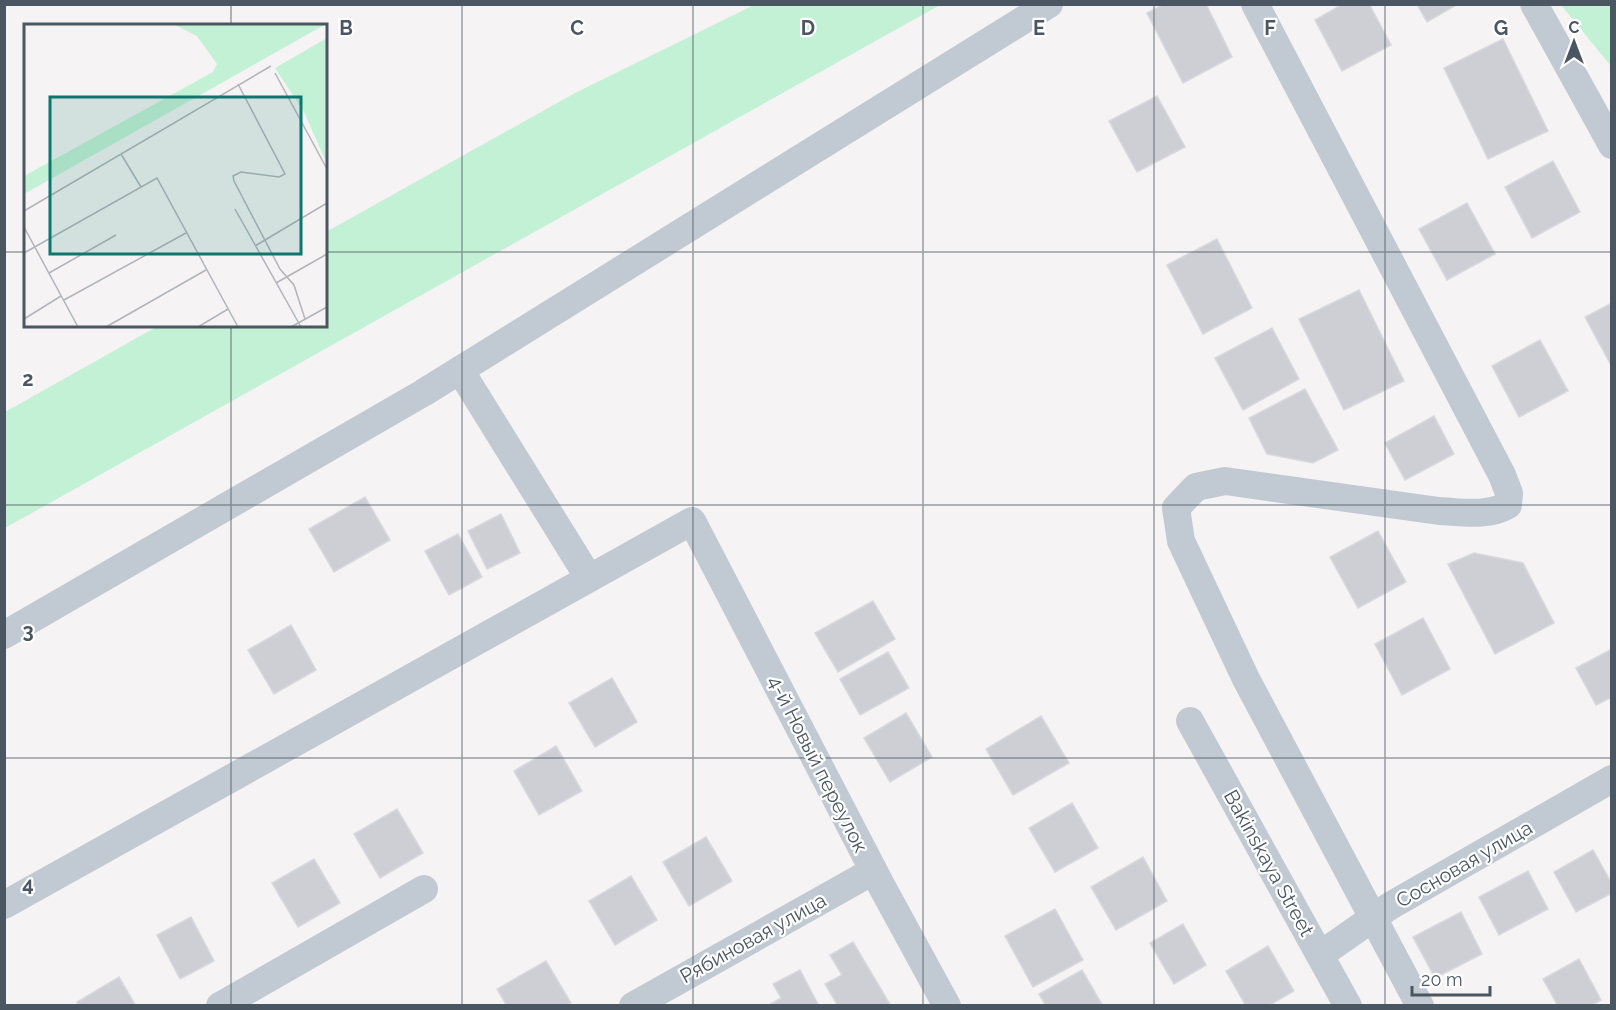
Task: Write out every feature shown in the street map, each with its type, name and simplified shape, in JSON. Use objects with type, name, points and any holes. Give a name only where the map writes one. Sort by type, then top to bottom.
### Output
[{"type":"street","points":[[4,635],[460,370],[1048,4]]},
{"type":"street","points":[[1255,4],[1502,475],[1509,493],[1508,505],[1497,511],[1474,513],[1439,511],[1225,481],[1196,487],[1176,508],[1181,541],[1246,679],[1372,919],[1420,1005]]},
{"type":"street","points":[[1534,4],[1611,145]]},
{"type":"street","points":[[4,905],[590,578],[460,370]]},
{"type":"street","name":"4-й Новый переулок","points":[[590,578],[692,520],[873,871],[947,1005]]},
{"type":"street","name":"Bakinskaya Street","points":[[1190,721],[1348,1005]]},
{"type":"street","name":"Сосновая улица","points":[[1320,955],[1372,919],[1611,779]]},
{"type":"street","name":"Рябиновая улица","points":[[633,1005],[873,871]]},
{"type":"street","points":[[220,1005],[423,889]]},
{"type":"green space","points":[[756,4],[940,5],[5,528],[5,412],[156,327],[327,327],[327,231],[575,93]]},
{"type":"green space","points":[[1561,5],[1611,5],[1611,66]]},
{"type":"building","points":[[1164,4],[1206,4],[1232,57],[1183,83],[1147,13]]},
{"type":"building","points":[[1343,4],[1369,4],[1391,45],[1342,71],[1315,20]]},
{"type":"building","points":[[1417,4],[1458,4],[1427,22]]},
{"type":"building","points":[[1503,39],[1548,131],[1488,159],[1444,68]]},
{"type":"building","points":[[1157,96],[1185,147],[1137,172],[1109,121]]},
{"type":"building","points":[[1553,161],[1580,212],[1532,238],[1505,187]]},
{"type":"building","points":[[1467,203],[1495,254],[1447,280],[1419,229]]},
{"type":"building","points":[[1217,239],[1252,308],[1203,334],[1167,265]]},
{"type":"building","points":[[1359,290],[1404,381],[1344,410],[1299,319]]},
{"type":"building","points":[[1612,303],[1612,367],[1585,317]]},
{"type":"building","points":[[1272,328],[1299,379],[1243,410],[1215,358]]},
{"type":"building","points":[[1540,340],[1568,391],[1519,417],[1492,366]]},
{"type":"building","points":[[1305,389],[1338,450],[1313,463],[1267,454],[1249,418]]},
{"type":"building","points":[[1434,416],[1454,454],[1405,480],[1385,443]]},
{"type":"building","points":[[365,497],[390,540],[334,572],[309,529]]},
{"type":"building","points":[[501,514],[520,553],[487,569],[468,531]]},
{"type":"building","points":[[1378,531],[1406,582],[1358,608],[1330,557]]},
{"type":"building","points":[[458,534],[482,577],[449,595],[425,551]]},
{"type":"building","points":[[1474,553],[1523,563],[1554,623],[1495,654],[1448,564]]},
{"type":"building","points":[[873,601],[895,639],[838,672],[815,633]]},
{"type":"building","points":[[1423,618],[1450,669],[1402,695],[1375,644]]},
{"type":"building","points":[[291,625],[316,670],[274,694],[248,650]]},
{"type":"building","points":[[1612,649],[1612,697],[1596,705],[1576,668]]},
{"type":"building","points":[[888,652],[909,688],[860,715],[840,679]]},
{"type":"building","points":[[612,678],[637,722],[595,747],[569,703]]},
{"type":"building","points":[[906,713],[932,757],[890,782],[864,738]]},
{"type":"building","points":[[1041,716],[1069,763],[1013,795],[986,749]]},
{"type":"building","points":[[556,746],[582,791],[539,815],[514,771]]},
{"type":"building","points":[[1072,803],[1098,848],[1055,872],[1029,828]]},
{"type":"building","points":[[397,809],[423,853],[380,878],[354,834]]},
{"type":"building","points":[[706,837],[732,881],[689,906],[663,862]]},
{"type":"building","points":[[1593,850],[1612,884],[1612,893],[1576,912],[1554,872]]},
{"type":"building","points":[[1143,857],[1167,901],[1116,930],[1091,887]]},
{"type":"building","points":[[314,859],[340,903],[298,927],[272,883]]},
{"type":"building","points":[[1528,871],[1548,909],[1499,935],[1479,897]]},
{"type":"building","points":[[631,876],[657,920],[615,945],[589,901]]},
{"type":"building","points":[[1055,909],[1083,960],[1033,987],[1005,936]]},
{"type":"building","points":[[1461,912],[1482,954],[1435,978],[1413,937]]},
{"type":"building","points":[[191,917],[214,961],[180,979],[157,935]]},
{"type":"building","points":[[1183,924],[1206,965],[1174,984],[1150,943]]},
{"type":"building","points":[[853,942],[891,1006],[838,1006],[825,984],[842,975],[830,955]]},
{"type":"building","points":[[1268,946],[1294,991],[1268,1006],[1246,1006],[1226,971]]},
{"type":"building","points":[[1579,959],[1601,1000],[1591,1006],[1558,1006],[1543,979]]},
{"type":"building","points":[[546,961],[571,1003],[566,1006],[507,1006],[497,989]]},
{"type":"building","points":[[800,970],[819,1006],[767,1006],[781,998],[773,984]]},
{"type":"building","points":[[1082,970],[1103,1006],[1046,1006],[1039,994]]},
{"type":"building","points":[[119,977],[136,1006],[79,1006],[77,1002]]}]
